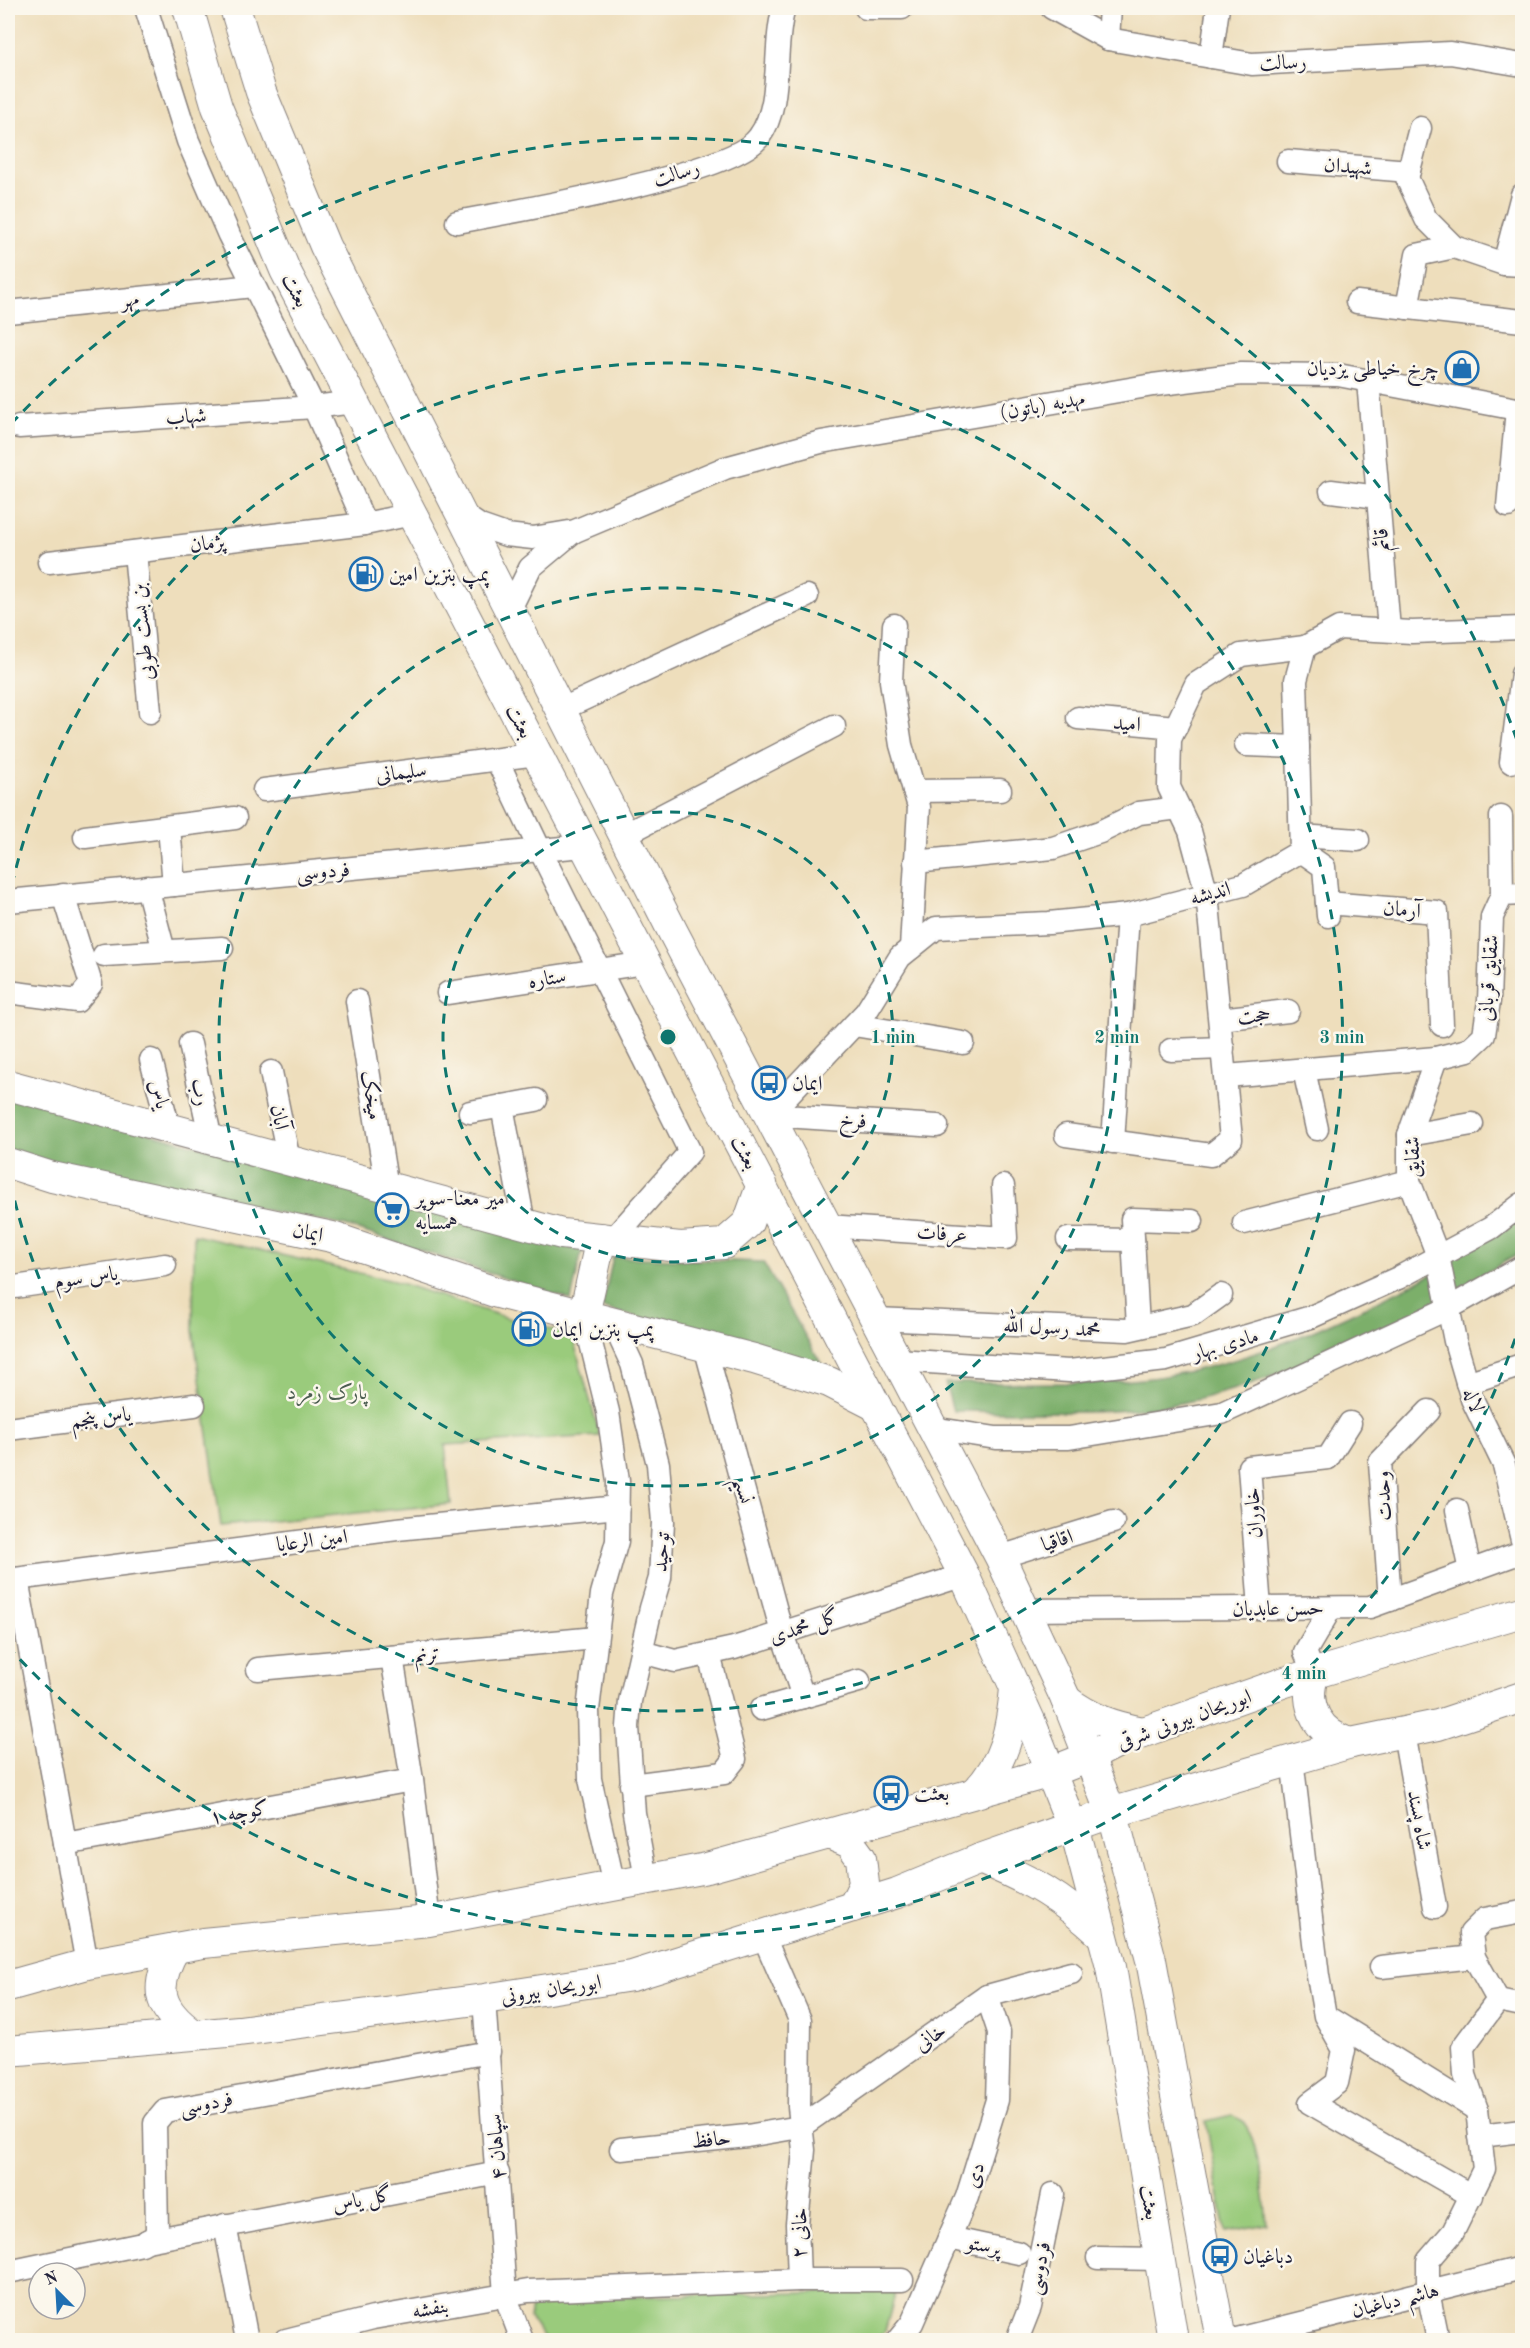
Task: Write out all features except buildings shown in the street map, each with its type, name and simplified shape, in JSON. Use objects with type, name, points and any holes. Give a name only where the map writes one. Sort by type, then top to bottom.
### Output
[{"type":"main road","name":"بعثت","points":[[188,8],[217,107],[285,270],[964,1575],[1015,1686],[1071,1826],[1111,1967],[1173,2340]]},
{"type":"main road","name":"بعثت","points":[[235,8],[261,92],[325,246],[624,835],[1000,1557],[1066,1700],[1111,1813],[1151,1960],[1221,2340]]},
{"type":"main road","points":[[8,1085],[524,1224],[562,1233],[607,1239],[681,1246],[724,1244],[748,1223],[762,1184]]},
{"type":"main road","name":"ایمان","points":[[8,1162],[52,1177],[332,1237],[498,1293],[705,1346],[829,1382],[876,1406]]},
{"type":"main road","points":[[584,1315],[607,1239]]},
{"type":"main road","name":"ابوریحان بیرونی شرقی","points":[[1051,1772],[1143,1732],[1314,1674],[1522,1612]]},
{"type":"main road","points":[[1314,1674],[1310,1694],[1318,1722],[1332,1736],[1351,1743]]},
{"type":"main road","points":[[976,1792],[989,1779],[1002,1757],[1011,1728],[1015,1686]]},
{"type":"main road","points":[[1111,1813],[1351,1743],[1438,1725],[1522,1697]]},
{"type":"main road","points":[[1066,1700],[1088,1716],[1108,1725],[1143,1732]]},
{"type":"main road","points":[[8,1986],[87,1964],[204,1943],[429,1921],[707,1868],[1051,1772]]},
{"type":"main road","points":[[1127,1866],[1141,1824],[1157,1800]]},
{"type":"main road","name":"ابوریحان بیرونی","points":[[8,2051],[193,2034],[484,1999],[632,1976],[897,1893],[980,1859],[1111,1813]]},
{"type":"main road","points":[[829,1833],[850,1843],[861,1858],[864,1884],[853,1907]]},
{"type":"main road","points":[[980,1859],[1034,1882],[1073,1908],[1102,1935]]},
{"type":"main road","points":[[175,1948],[162,1971],[161,1996],[172,2019],[193,2034]]},
{"type":"street","points":[[146,8],[188,141],[253,286],[314,408],[365,524]]},
{"type":"street","name":"رسالت","points":[[457,222],[578,199],[670,177],[744,149],[759,138],[768,118],[776,83],[780,21],[784,8]]},
{"type":"street","points":[[866,8],[902,8]]},
{"type":"street","name":"رسالت","points":[[1052,8],[1108,39],[1251,64],[1450,53],[1522,65]]},
{"type":"street","points":[[1108,39],[1110,8]]},
{"type":"street","points":[[1211,57],[1218,8]]},
{"type":"street","points":[[1420,128],[1407,178],[1426,219],[1454,248]]},
{"type":"street","name":"شهیدان","points":[[1288,160],[1409,171]]},
{"type":"street","points":[[1407,308],[1417,255],[1454,248],[1513,264],[1522,195]]},
{"type":"street","name":"مهر","points":[[8,312],[253,286]]},
{"type":"street","points":[[1357,302],[1522,321]]},
{"type":"street","name":"مهدیه (باتون)","points":[[462,514],[480,526],[506,535],[533,538],[574,531],[725,468],[821,442],[1153,385],[1241,374],[1338,375],[1520,409]]},
{"type":"street","points":[[1368,381],[1378,497]]},
{"type":"street","name":"شهاب","points":[[19,427],[314,408],[354,402]]},
{"type":"street","points":[[1508,506],[1520,409]]},
{"type":"street","name":"قائم","points":[[1331,491],[1378,497],[1389,630]]},
{"type":"street","name":"پژمان","points":[[49,562],[365,524],[411,514]]},
{"type":"street","name":"مهدیه (باتون)","points":[[510,609],[530,568],[574,531]]},
{"type":"street","name":"بن بست طوبی","points":[[135,552],[150,712]]},
{"type":"street","points":[[560,710],[807,596]]},
{"type":"street","points":[[894,625],[891,681],[900,745],[919,807],[911,948]]},
{"type":"street","points":[[1066,1135],[1211,1155],[1231,1139],[1207,894],[1190,831],[1169,787],[1170,739],[1196,684],[1241,654],[1305,647],[1339,628],[1389,630],[1522,628]]},
{"type":"street","points":[[1305,647],[1296,680],[1301,844],[1358,840]]},
{"type":"street","points":[[1511,762],[1522,674]]},
{"type":"street","name":"امید","points":[[1078,718],[1176,728]]},
{"type":"street","points":[[624,835],[834,726]]},
{"type":"street","points":[[1246,745],[1298,747]]},
{"type":"street","name":"سلیمانی","points":[[264,790],[537,754]]},
{"type":"street","points":[[497,760],[598,970],[690,1152],[607,1239]]},
{"type":"street","points":[[914,791],[1000,790]]},
{"type":"street","points":[[915,862],[1053,849],[1100,832],[1139,813],[1179,808]]},
{"type":"street","points":[[1501,817],[1512,895]]},
{"type":"street","points":[[85,837],[235,818]]},
{"type":"street","points":[[169,826],[174,885]]},
{"type":"street","name":"اندیشه","points":[[769,1115],[866,1012],[900,957],[936,928],[1049,923],[1128,915],[1243,885],[1301,844]]},
{"type":"street","name":"آرمان","points":[[1301,844],[1324,867],[1327,910],[1437,912],[1442,1025]]},
{"type":"street","name":"فردوسی","points":[[8,901],[585,846]]},
{"type":"street","points":[[147,887],[164,951]]},
{"type":"street","name":"شقایق قربانی","points":[[1226,1076],[1436,1058],[1468,1050],[1484,1035],[1489,1001],[1492,917],[1512,895]]},
{"type":"street","points":[[8,992],[77,1001],[91,984],[63,896]]},
{"type":"street","points":[[1113,1142],[1128,915]]},
{"type":"street","points":[[104,955],[222,948]]},
{"type":"street","name":"ستاره","points":[[448,993],[645,963]]},
{"type":"street","name":"میخک","points":[[357,1001],[387,1188]]},
{"type":"street","name":"حجت","points":[[1220,1018],[1288,1011]]},
{"type":"street","points":[[854,1025],[963,1043]]},
{"type":"street","name":"رب","points":[[190,1044],[211,1140]]},
{"type":"street","points":[[1171,1050],[1223,1048]]},
{"type":"street","name":"شقایق","points":[[1436,1058],[1409,1135],[1409,1180],[1438,1256]]},
{"type":"street","name":"یاس","points":[[151,1060],[169,1128]]},
{"type":"street","points":[[1304,1070],[1317,1129]]},
{"type":"street","name":"آبان","points":[[271,1072],[288,1161]]},
{"type":"street","points":[[470,1112],[536,1100]]},
{"type":"street","points":[[502,1106],[524,1224]]},
{"type":"street","name":"فرخ","points":[[769,1115],[937,1126]]},
{"type":"street","points":[[1409,1135],[1472,1124]]},
{"type":"street","points":[[1244,1222],[1409,1180]]},
{"type":"street","name":"عرفات","points":[[827,1226],[1006,1238],[1003,1186]]},
{"type":"street","name":"مادی بهار","points":[[897,1360],[1070,1371],[1166,1360],[1311,1317],[1398,1278],[1491,1228],[1522,1204]]},
{"type":"street","points":[[1138,1327],[1132,1219],[1192,1221]]},
{"type":"street","points":[[1068,1239],[1133,1240]]},
{"type":"street","name":"لاله","points":[[1438,1256],[1472,1399],[1504,1466],[1515,1478],[1522,1540]]},
{"type":"street","name":"یاس سوم","points":[[8,1288],[165,1265]]},
{"type":"street","points":[[932,1428],[996,1438],[1069,1438],[1222,1413],[1449,1308],[1522,1267]]},
{"type":"street","name":"محمد رسول الله","points":[[876,1318],[1127,1330],[1193,1315],[1221,1295]]},
{"type":"street","points":[[584,1315],[608,1412],[618,1481],[617,1540],[602,1594],[588,1710],[591,1779],[614,1886]]},
{"type":"street","name":"توحید","points":[[613,1323],[632,1364],[658,1464],[663,1522],[660,1578],[630,1701],[628,1727],[631,1785],[646,1880]]},
{"type":"street","name":"نسیم","points":[[705,1346],[782,1633],[803,1697]]},
{"type":"street","points":[[1467,1383],[1522,1365]]},
{"type":"street","name":"یاس پنجم","points":[[8,1429],[194,1405]]},
{"type":"street","name":"وحدت","points":[[1390,1600],[1380,1462],[1429,1411]]},
{"type":"street","name":"خاوران","points":[[1260,1608],[1249,1467],[1329,1458],[1350,1423]]},
{"type":"street","name":"امین الرعایا","points":[[12,1579],[397,1529],[618,1507]]},
{"type":"street","points":[[1457,1510],[1470,1571]]},
{"type":"street","name":"اقاقیا","points":[[1000,1557],[1113,1522]]},
{"type":"street","name":"حسن عابدیان","points":[[1024,1610],[1370,1607],[1522,1552]]},
{"type":"street","name":"گل محمدی","points":[[642,1652],[675,1661],[709,1654],[964,1575]]},
{"type":"street","points":[[12,1579],[87,1964]]},
{"type":"street","points":[[1314,1674],[1305,1652],[1331,1608]]},
{"type":"street","name":"ترنم","points":[[258,1669],[596,1638]]},
{"type":"street","points":[[631,1785],[724,1773],[735,1759],[709,1654]]},
{"type":"street","points":[[392,1657],[412,1780],[429,1921]]},
{"type":"street","points":[[761,1709],[859,1681]]},
{"type":"street","name":"شاه پسند","points":[[1404,1733],[1435,1907]]},
{"type":"street","points":[[1292,1759],[1325,2016],[1344,2050],[1337,2083],[1310,2103],[1472,2196]]},
{"type":"street","name":"کوچه ۱","points":[[65,1844],[412,1780]]},
{"type":"street","points":[[1522,1912],[1485,1919],[1471,1933],[1474,1957],[1498,2000],[1522,2005]]},
{"type":"street","name":"خانی ۲","points":[[505,2295],[528,2291],[799,2280],[797,2224],[804,2150],[800,2127],[800,2020],[763,1935]]},
{"type":"street","points":[[1381,1967],[1474,1957]]},
{"type":"street","name":"خانی","points":[[800,2127],[987,1996],[1071,1973]]},
{"type":"street","name":"دی","points":[[898,2340],[912,2323],[967,2198],[997,2100],[999,2032],[987,1996]]},
{"type":"street","name":"سپاهان ۴","points":[[484,1999],[505,2295],[522,2340]]},
{"type":"street","points":[[1438,2340],[1428,2292],[1428,2261],[1453,2232],[1484,2169],[1477,2110],[1465,2075],[1463,2047],[1498,2000]]},
{"type":"street","points":[[1325,2016],[1477,2110]]},
{"type":"street","name":"فردوسی","points":[[147,2241],[154,2237],[157,2231],[154,2132],[155,2123],[165,2111],[489,2052]]},
{"type":"street","name":"حافظ","points":[[621,2149],[747,2136],[800,2127]]},
{"type":"street","points":[[1480,2136],[1522,2131]]},
{"type":"street","name":"گل یاس","points":[[147,2241],[498,2173]]},
{"type":"street","name":"فردوسی","points":[[1017,2340],[1030,2307],[1053,2194]]},
{"type":"street","points":[[225,2225],[248,2340]]},
{"type":"street","name":"پرستو","points":[[949,2238],[1019,2253]]},
{"type":"street","points":[[8,2272],[147,2241]]},
{"type":"street","points":[[1098,2258],[1160,2259]]},
{"type":"street","name":"هاشم دباغیان","points":[[1233,2340],[1522,2268]]},
{"type":"street","points":[[799,2280],[902,2280]]},
{"type":"street","name":"بنفشه","points":[[286,2340],[373,2318],[505,2295]]},
{"type":"green space","points":[[8,1094],[582,1251],[571,1300],[346,1226],[45,1166],[8,1153]]},
{"type":"green space","points":[[1522,1214],[1522,1252],[1454,1291],[1447,1260]]},
{"type":"green space","name":"پارک زمرد","points":[[194,1235],[394,1281],[511,1319],[572,1335],[600,1436],[445,1445],[451,1504],[221,1526],[193,1330]]},
{"type":"green space","points":[[613,1257],[763,1262],[822,1365],[602,1308]]},
{"type":"green space","points":[[1434,1273],[1439,1302],[1296,1367],[1237,1388],[1176,1404],[1112,1411],[953,1411],[945,1383],[1093,1383],[1152,1378],[1214,1366],[1279,1345],[1310,1332]]},
{"type":"green space","points":[[1232,2115],[1244,2123],[1253,2143],[1260,2171],[1267,2224],[1225,2232],[1206,2121]]},
{"type":"green space","points":[[896,2291],[885,2331],[874,2340],[545,2340],[530,2318],[533,2299]]},
{"type":"place","name":"چرخ خیاطی یزدیان","points":[[1462,368]]},
{"type":"place","name":"پمپ بنزین امین","points":[[366,574]]},
{"type":"place","name":"ایمان","points":[[769,1083]]},
{"type":"place","name":"میر معنا-سوپر همسایه","points":[[392,1210]]},
{"type":"place","name":"پمپ بنزین ایمان","points":[[529,1329]]},
{"type":"place","name":"بعثت","points":[[891,1793]]},
{"type":"place","name":"دباغیان","points":[[1220,2256]]}]
